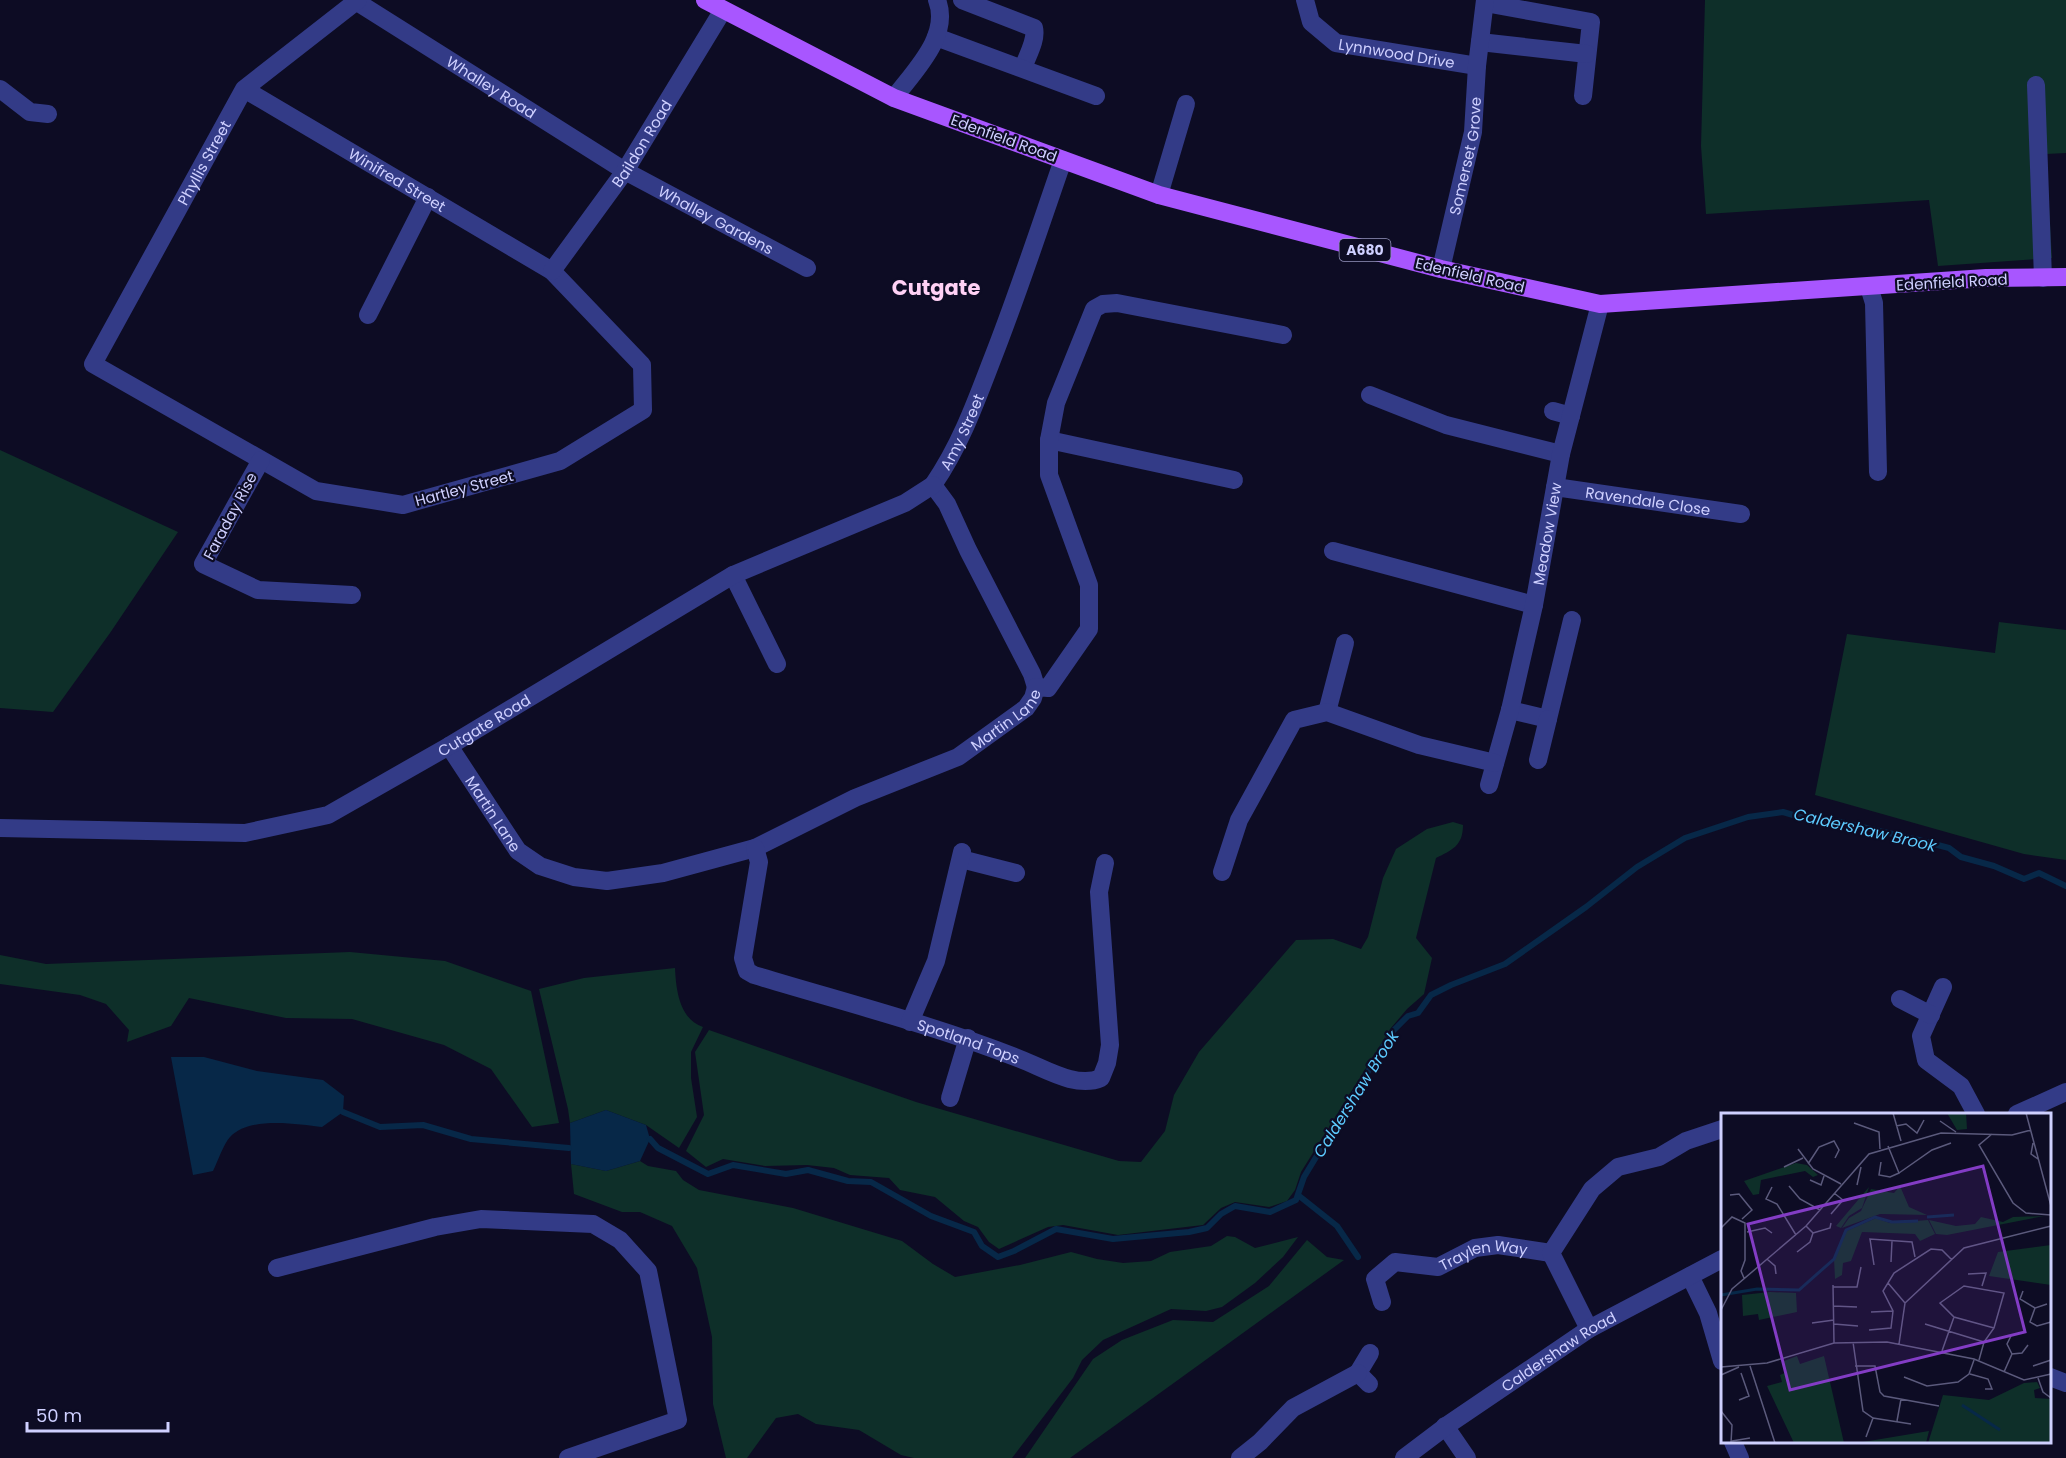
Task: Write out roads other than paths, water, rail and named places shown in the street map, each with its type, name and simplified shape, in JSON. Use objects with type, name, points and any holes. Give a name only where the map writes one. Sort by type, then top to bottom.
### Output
[{"type":"main road","name":"Edenfield Road","points":[[705,0],[894,98],[1159,195],[1441,269],[1600,304],[1986,278],[2066,277]]},
{"type":"street","points":[[894,98],[934,43],[941,17],[937,0]]},
{"type":"street","points":[[962,0],[1034,28],[1034,40],[1023,68]]},
{"type":"street","name":"Lynnwood Drive","points":[[1305,0],[1311,22],[1336,43],[1477,66]]},
{"type":"street","name":"Phyllis Street","points":[[93,364],[244,89],[358,1]]},
{"type":"street","name":"Whalley Road","points":[[358,1],[625,171]]},
{"type":"street","points":[[1485,2],[1591,22],[1582,96]]},
{"type":"street","name":"Somerset Grove","points":[[1441,269],[1473,132],[1477,66],[1485,2]]},
{"type":"street","name":"Baildon Road","points":[[552,271],[625,171],[723,10]]},
{"type":"street","points":[[936,37],[1096,96]]},
{"type":"street","points":[[1480,42],[1587,54]]},
{"type":"street","points":[[2036,85],[2043,278]]},
{"type":"street","points":[[0,89],[30,112],[48,114]]},
{"type":"street","name":"Winifred Street","points":[[244,89],[552,271]]},
{"type":"street","points":[[1159,195],[1186,104]]},
{"type":"street","name":"Amy Street","points":[[1036,687],[1032,674],[947,504],[933,485],[950,461],[965,429],[1008,321],[1063,160]]},
{"type":"street","name":"Whalley Gardens","points":[[625,171],[807,268]]},
{"type":"street","points":[[368,315],[428,197]]},
{"type":"street","name":"Hartley Street","points":[[93,364],[316,491],[403,505],[560,461],[643,410],[642,365],[552,271]]},
{"type":"street","points":[[1869,287],[1874,303],[1878,472]]},
{"type":"street","name":"Martin Lane","points":[[449,746],[518,851],[540,866],[574,877],[607,881],[663,873],[755,848],[855,798],[958,758],[1026,708],[1033,698],[1036,687],[1048,688],[1089,628],[1089,585],[1049,475],[1049,440],[1056,403],[1094,309],[1103,304],[1117,303],[1283,335]]},
{"type":"street","name":"Meadow View","points":[[1489,785],[1510,710],[1534,605],[1561,454],[1600,304]]},
{"type":"street","points":[[1370,395],[1446,425],[1561,454]]},
{"type":"street","points":[[1553,411],[1571,416]]},
{"type":"street","points":[[1049,440],[1234,480]]},
{"type":"street","name":"Faraday Rise","points":[[261,460],[203,564],[258,590],[352,595]]},
{"type":"street","name":"Cutgate Road","points":[[0,828],[246,833],[328,815],[449,746],[733,575],[905,502],[933,485]]},
{"type":"street","name":"Ravendale Close","points":[[1555,487],[1742,514]]},
{"type":"street","points":[[1333,551],[1534,605]]},
{"type":"street","points":[[733,575],[777,664]]},
{"type":"street","points":[[1538,760],[1572,620]]},
{"type":"street","points":[[1327,712],[1345,643]]},
{"type":"street","points":[[1510,710],[1548,719]]},
{"type":"street","points":[[1222,872],[1239,820],[1294,720],[1327,712],[1419,745],[1495,763]]},
{"type":"street","name":"Spotland Tops","points":[[755,848],[759,862],[743,958],[747,971],[968,1038],[1071,1079],[1091,1083],[1101,1078],[1107,1063],[1110,1045],[1099,892],[1105,863]]},
{"type":"street","points":[[910,1022],[936,961],[962,855],[1016,873]]},
{"type":"street","points":[[1943,987],[1921,1036],[1926,1060],[1961,1086],[1975,1113]]},
{"type":"street","points":[[1900,999],[1931,1015]]},
{"type":"street","points":[[950,1098],[968,1038]]},
{"type":"street","points":[[2019,1113],[2066,1092]]},
{"type":"street","points":[[1590,1329],[1551,1253],[1592,1189],[1618,1167],[1659,1157],[1686,1141],[1721,1129]]},
{"type":"street","points":[[277,1268],[435,1227],[481,1219],[593,1224],[620,1240],[648,1271],[678,1420],[568,1458]]},
{"type":"street","name":"Traylen Way","points":[[1382,1302],[1375,1279],[1395,1262],[1438,1267],[1475,1248],[1498,1245],[1551,1253]]},
{"type":"street","name":"Caldershaw Road","points":[[1404,1458],[1445,1426],[1590,1329],[1721,1260]]},
{"type":"street","points":[[1690,1276],[1708,1313],[1721,1358]]},
{"type":"street","points":[[1240,1458],[1260,1442],[1293,1408],[1364,1378],[1370,1353]]},
{"type":"street","points":[[2051,1378],[2066,1383]]},
{"type":"street","points":[[1445,1426],[1467,1458]]},
{"type":"street","points":[[1733,1443],[1740,1458]]},
{"type":"water","points":[[171,1057],[204,1057],[257,1071],[323,1080],[344,1096],[343,1112],[322,1127],[274,1123],[249,1126],[239,1130],[227,1140],[213,1171],[193,1175]]},
{"type":"water","points":[[606,1110],[646,1125],[650,1139],[640,1161],[606,1171],[571,1164],[570,1123]]},
{"type":"waterway","name":"Caldershaw Brook","points":[[650,1139],[658,1148],[708,1174],[733,1165],[786,1174],[808,1170],[848,1181],[871,1182],[931,1216],[974,1232],[982,1246],[998,1257],[1056,1229],[1113,1239],[1189,1232],[1207,1228],[1221,1214],[1235,1206],[1270,1212],[1296,1200],[1304,1177],[1392,1032],[1408,1016],[1418,1013],[1431,995],[1505,964],[1586,907],[1637,867],[1685,838],[1748,817],[1783,812],[1810,820],[1836,821],[1919,840],[1949,848],[1961,857],[1994,866],[2024,879],[2039,873],[2066,886]]},
{"type":"waterway","points":[[343,1112],[380,1127],[423,1125],[471,1139],[569,1148]]},
{"type":"waterway","points":[[1298,1195],[1337,1226],[1358,1257]]},
{"type":"district","name":"Cutgate","points":[[936,287]]}]
